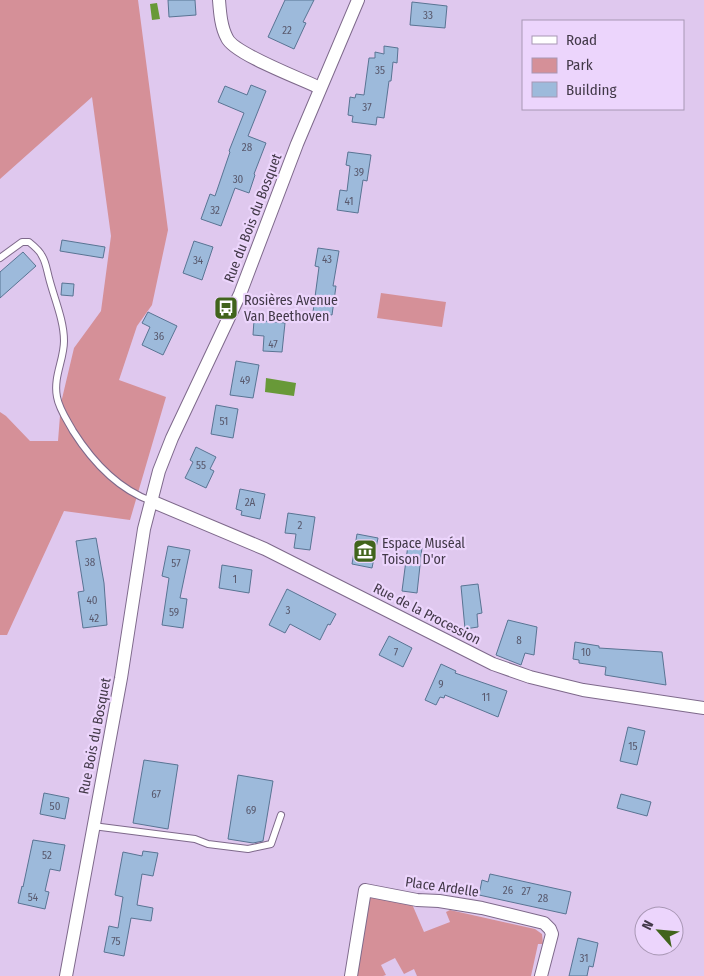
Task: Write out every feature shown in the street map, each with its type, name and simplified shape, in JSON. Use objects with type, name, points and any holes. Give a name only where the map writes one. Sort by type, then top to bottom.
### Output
[{"type":"street","points":[[219,0],[220,16],[227,40],[241,52],[320,88]]},
{"type":"street","name":"Rue du Bois du Bosquet","points":[[151,501],[159,471],[172,438],[240,294],[320,88],[358,0]]},
{"type":"street","name":"Rue de la Procession","points":[[151,501],[265,549],[493,664],[552,683],[618,696],[704,708]]},
{"type":"street","name":"Rue Bois du Bosquet","points":[[66,976],[121,678],[144,529],[151,501]]},
{"type":"street","name":"Place Ardelle","points":[[351,976],[365,890],[417,900],[439,901],[482,908],[544,923],[552,934],[541,976]]},
{"type":"lane","points":[[0,258],[22,242],[29,242],[42,256],[62,322],[64,340],[62,361],[56,379],[57,397],[64,416],[79,441],[99,466],[121,486],[135,495],[151,501]]},
{"type":"lane","points":[[94,826],[196,839],[208,844],[248,849],[271,844],[280,815]]},
{"type":"green space","points":[[0,0],[138,0],[168,230],[152,305],[137,326],[119,380],[166,397],[130,520],[64,511],[7,635],[0,635],[0,412],[30,441],[58,441],[61,403],[74,348],[101,311],[111,236],[92,97],[0,179]]},
{"type":"green space","points":[[381,293],[446,302],[442,327],[377,318]]},
{"type":"green space","points":[[368,895],[412,904],[424,932],[450,922],[446,912],[450,910],[535,929],[542,934],[543,944],[538,944],[531,976],[417,976],[414,969],[404,974],[395,958],[381,965],[386,975],[355,976]]},
{"type":"shaded area","points":[[157,3],[160,19],[152,20],[150,4]]},
{"type":"shaded area","points":[[266,378],[296,383],[294,396],[265,392]]},
{"type":"building","points":[[168,0],[195,0],[196,15],[169,17]]},
{"type":"building","points":[[285,0],[314,0],[303,22],[306,23],[294,49],[268,37]]},
{"type":"building","points":[[412,2],[447,6],[445,28],[410,25]]},
{"type":"building","points":[[384,46],[398,48],[397,63],[393,62],[391,81],[389,81],[384,118],[377,117],[376,125],[352,122],[353,116],[348,115],[350,97],[355,98],[356,94],[364,95],[369,58],[375,58],[375,52],[384,54]]},
{"type":"building","points":[[251,85],[266,91],[248,136],[266,143],[249,193],[235,188],[221,226],[201,219],[210,194],[215,196],[229,151],[244,113],[218,102],[225,86],[247,95]]},
{"type":"building","points":[[348,152],[371,155],[367,181],[363,180],[358,213],[337,210],[340,190],[347,191],[350,166],[346,165]]},
{"type":"building","points":[[62,240],[105,247],[103,258],[60,251]]},
{"type":"building","points":[[194,241],[213,247],[202,280],[183,273]]},
{"type":"building","points":[[318,248],[339,251],[333,286],[336,286],[332,315],[313,312],[319,267],[315,266]]},
{"type":"building","points":[[23,252],[36,266],[0,298],[0,272]]},
{"type":"building","points":[[62,283],[74,284],[73,296],[61,295]]},
{"type":"building","points":[[148,312],[177,326],[163,355],[142,345],[150,327],[142,323]]},
{"type":"building","points":[[254,320],[285,323],[282,352],[263,351],[264,336],[253,335]]},
{"type":"building","points":[[236,361],[259,365],[253,398],[230,395]]},
{"type":"building","points":[[216,405],[238,409],[233,438],[211,434]]},
{"type":"building","points":[[196,447],[216,457],[210,469],[214,471],[206,488],[185,478],[193,462],[190,460]]},
{"type":"building","points":[[240,489],[265,494],[260,519],[241,515],[242,511],[236,509]]},
{"type":"building","points":[[288,513],[315,517],[310,550],[294,548],[296,534],[285,533]]},
{"type":"building","name":"Espace Muséal Toison D'or","points":[[357,534],[378,538],[372,568],[352,564]]},
{"type":"building","points":[[96,538],[104,583],[107,625],[83,628],[78,592],[84,591],[76,541]]},
{"type":"building","points":[[408,545],[422,547],[417,593],[402,591]]},
{"type":"building","points":[[168,546],[190,550],[180,598],[187,599],[183,628],[162,625],[169,578],[162,576]]},
{"type":"building","points":[[222,565],[252,570],[249,593],[219,588]]},
{"type":"building","points":[[478,584],[482,613],[477,614],[478,627],[465,629],[461,586]]},
{"type":"building","points":[[287,589],[336,614],[330,625],[328,624],[320,640],[290,624],[285,633],[269,625]]},
{"type":"building","points":[[508,620],[537,627],[534,655],[525,653],[521,665],[496,655]]},
{"type":"building","points":[[389,636],[412,648],[403,667],[379,655]]},
{"type":"building","points":[[575,642],[599,646],[599,648],[662,652],[666,685],[605,675],[606,667],[579,663],[579,660],[573,659]]},
{"type":"building","points":[[441,664],[456,671],[455,673],[507,691],[498,717],[445,695],[444,698],[440,697],[436,705],[425,700]]},
{"type":"building","points":[[628,727],[645,731],[637,765],[620,761]]},
{"type":"building","points":[[144,760],[178,765],[168,829],[133,823]]},
{"type":"building","points":[[238,775],[273,781],[263,841],[253,843],[228,839]]},
{"type":"building","points":[[44,793],[69,798],[65,819],[40,814]]},
{"type":"building","points":[[621,794],[651,802],[647,816],[617,808]]},
{"type":"building","points":[[33,840],[65,845],[60,871],[50,869],[45,891],[49,892],[45,909],[18,903]]},
{"type":"building","points":[[143,851],[158,853],[153,876],[142,874],[137,905],[153,908],[151,921],[131,918],[124,956],[104,952],[109,926],[118,928],[123,897],[115,895],[123,852],[142,856]]},
{"type":"building","points":[[490,874],[571,892],[566,914],[479,895],[482,880],[488,882]]},
{"type":"building","points":[[578,938],[598,943],[593,967],[589,966],[587,976],[569,976]]},
{"type":"place","name":"Rosières Avenue Van Beethoven","points":[[226,308]]},
{"type":"place","name":"Espace Muséal Toison D'or","points":[[365,551]]}]
